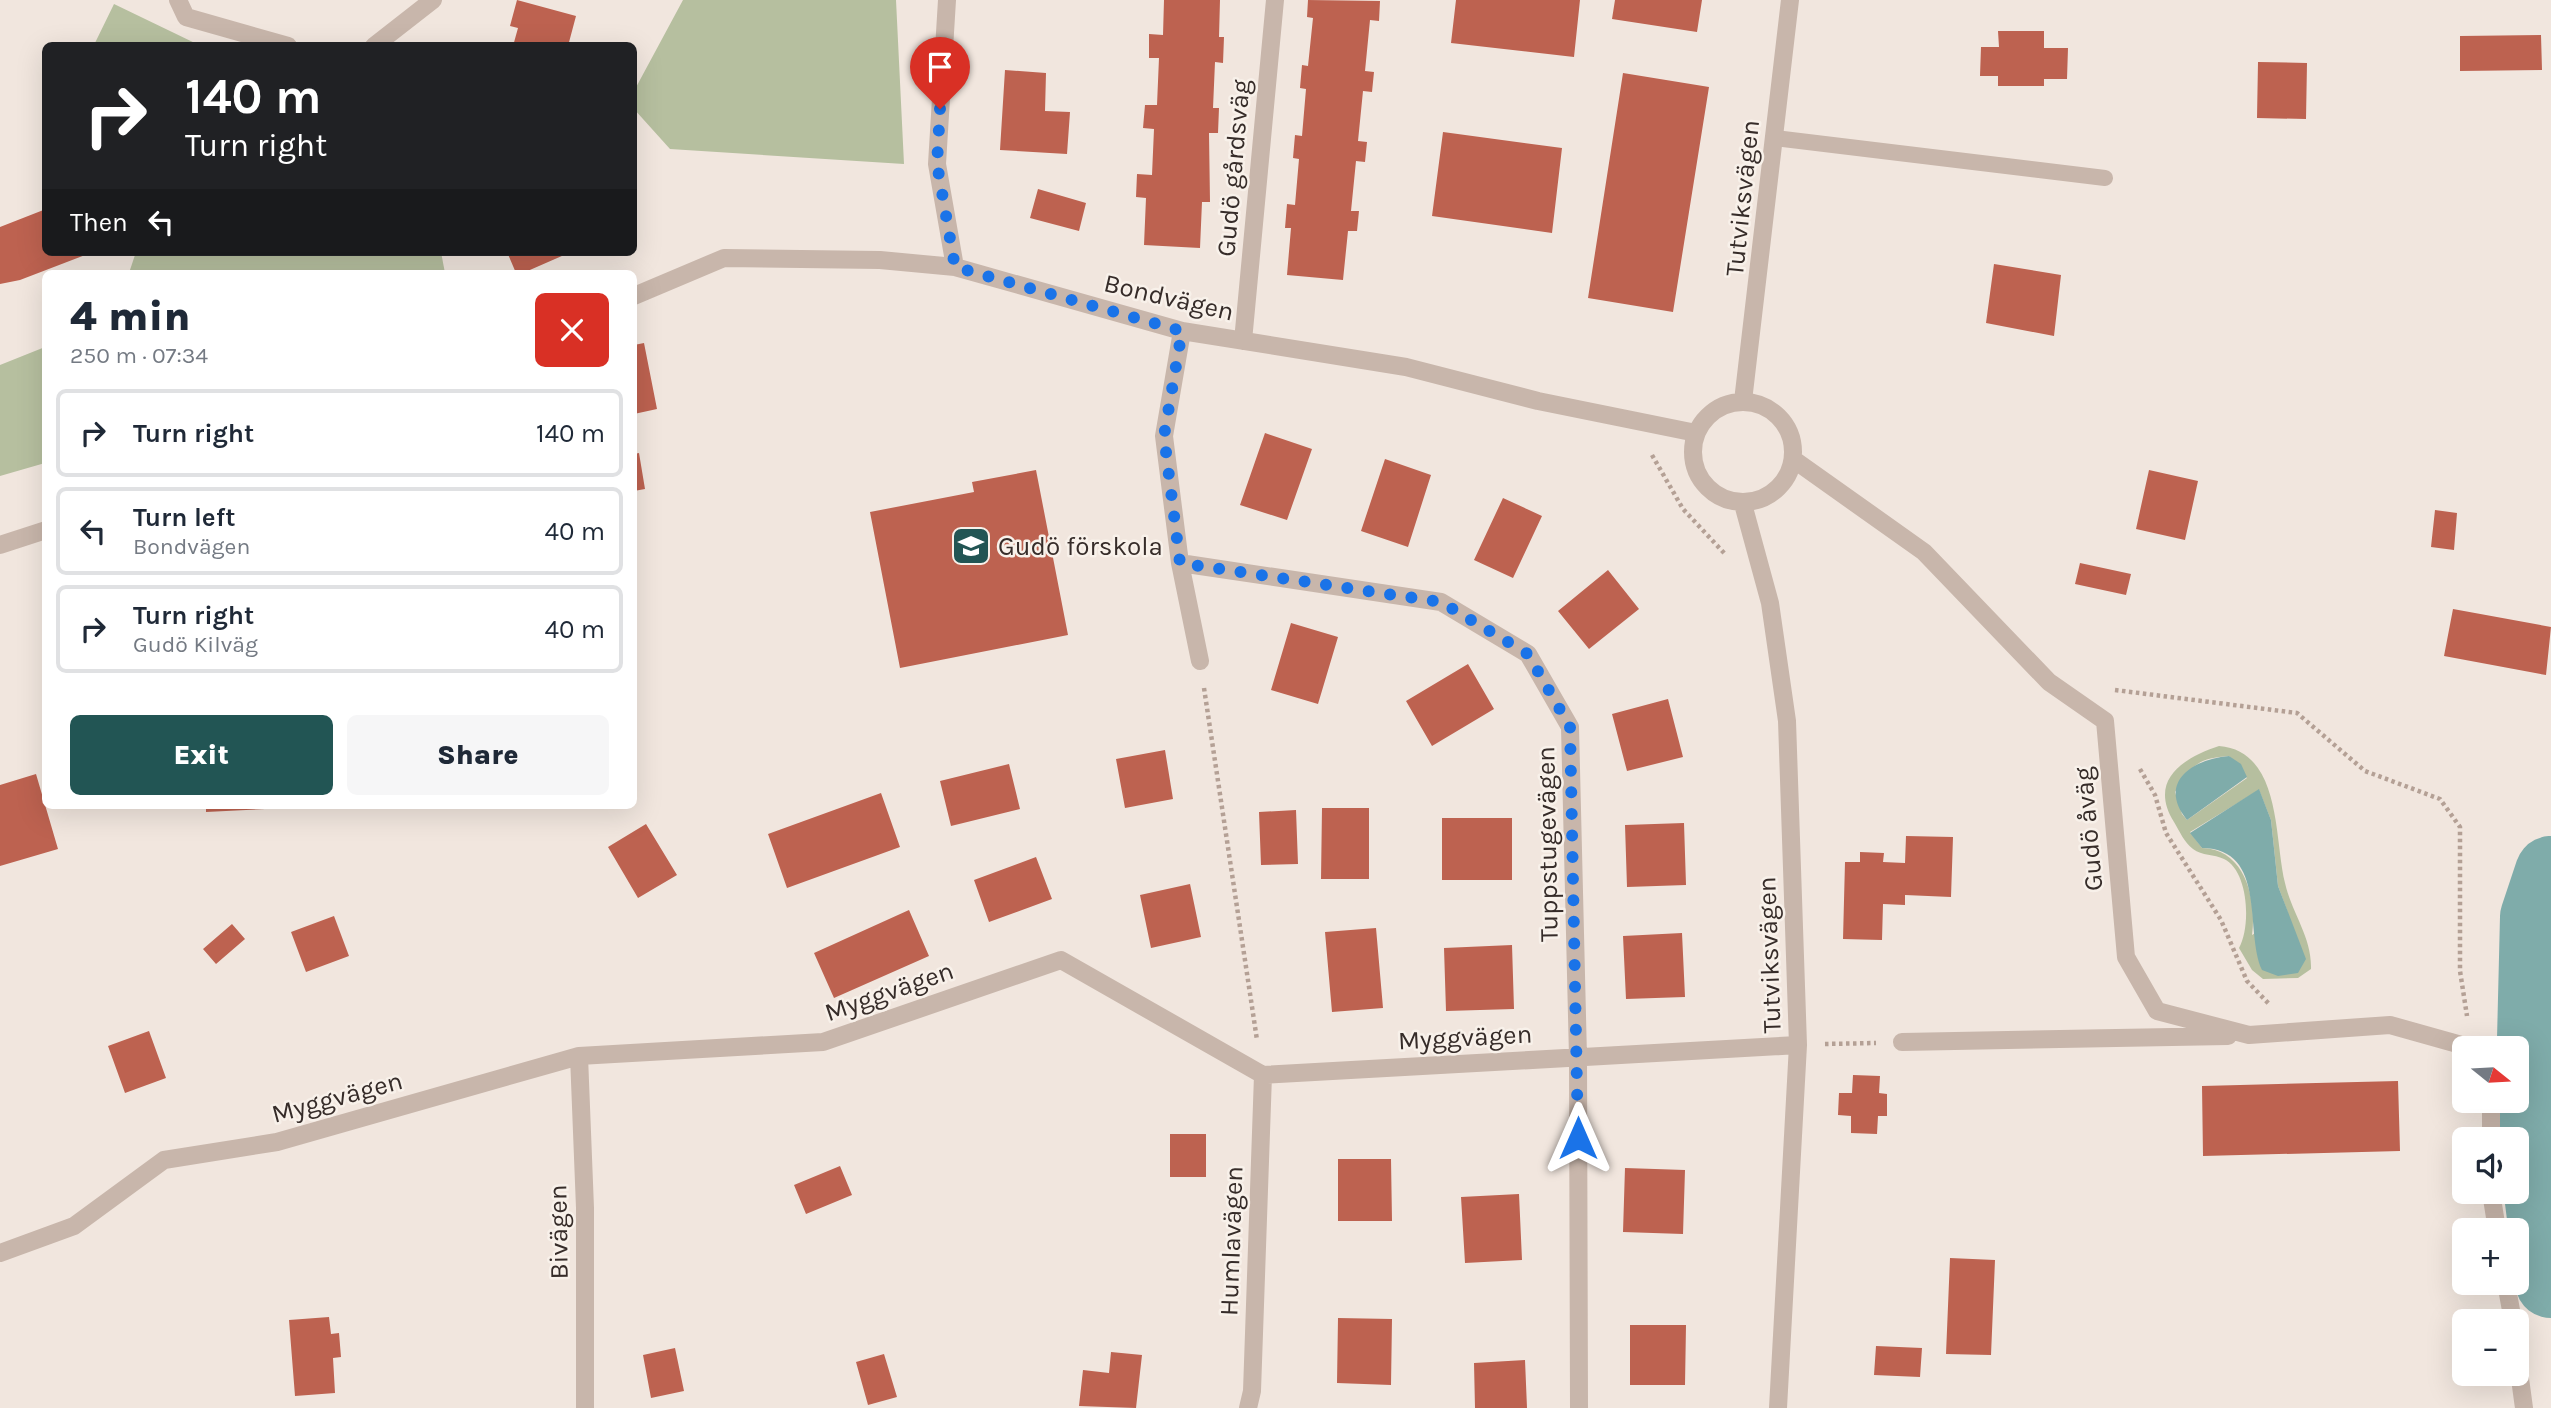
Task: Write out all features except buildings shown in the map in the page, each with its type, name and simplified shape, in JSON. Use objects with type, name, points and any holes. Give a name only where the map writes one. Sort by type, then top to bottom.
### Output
[{"type":"street","points":[[178,0],[186,17],[274,42]]},
{"type":"street","points":[[379,42],[433,0]]},
{"type":"street","points":[[947,0],[937,164],[955,267]]},
{"type":"street","name":"Gudö gårdsväg","points":[[1243,341],[1275,0]]},
{"type":"street","name":"Tutviksvägen","points":[[1743,401],[1790,0]]},
{"type":"street","name":"Bondvägen","points":[[637,295],[723,258],[880,260],[955,267],[1182,331],[1406,367],[1538,401],[1696,433]]},
{"type":"street","points":[[1182,331],[1164,436],[1180,563],[1200,662]]},
{"type":"street","points":[[1743,401],[1762,405],[1779,416],[1790,433],[1793,459],[1790,472],[1779,488],[1763,500],[1743,504],[1724,500],[1707,489],[1696,472],[1692,453],[1696,433],[1707,416],[1723,405],[1743,401]]},
{"type":"street","name":"Gudö åväg","points":[[1793,459],[1924,552],[2049,682],[2105,721],[2126,957],[2157,1012],[2249,1035],[2390,1025],[2452,1042]]},
{"type":"street","name":"Tutviksvägen","points":[[1743,504],[1770,603],[1787,720],[1798,1045],[1778,1408]]},
{"type":"street","points":[[0,545],[42,531]]},
{"type":"street","name":"Tuppstugevägen","points":[[1180,563],[1441,602],[1528,654],[1570,727],[1578,1057],[1579,1408]]},
{"type":"street","name":"Myggvägen","points":[[0,1253],[74,1226],[164,1160],[277,1142],[579,1056],[823,1042],[1061,960],[1263,1075],[1798,1045]]},
{"type":"street","points":[[1902,1042],[2249,1035]]},
{"type":"street","name":"Bivägen","points":[[579,1056],[585,1208],[585,1408]]},
{"type":"street","name":"Humlavägen","points":[[1248,1408],[1252,1391],[1263,1075]]},
{"type":"street","points":[[2521,1386],[2524,1408]]},
{"type":"lane","points":[[1775,138],[2105,178]]},
{"type":"path","points":[[1651,451],[1684,509],[1731,561]]},
{"type":"path","points":[[1200,662],[1263,1075]]},
{"type":"path","points":[[2104,689],[2298,713],[2365,771],[2440,799],[2460,827],[2460,971],[2469,1036]]},
{"type":"path","points":[[2138,765],[2155,795],[2166,832],[2221,920],[2247,981],[2297,1032]]},
{"type":"path","points":[[1798,1045],[1902,1042]]},
{"type":"green space","points":[[683,0],[896,0],[904,164],[670,149],[637,112],[637,85]]},
{"type":"green space","points":[[114,4],[193,42],[95,42]]},
{"type":"green space","points":[[135,256],[442,256],[444,270],[130,270]]},
{"type":"green space","points":[[42,348],[42,464],[0,476],[0,365]]},
{"type":"green space","points":[[2219,746],[2239,752],[2254,763],[2265,780],[2272,800],[2285,883],[2310,957],[2311,969],[2298,978],[2263,979],[2252,970],[2239,948],[2243,939],[2246,914],[2239,875],[2224,859],[2200,853],[2190,846],[2167,807],[2165,794],[2173,773],[2182,764]],"holes":[[[2229,756],[2247,778],[2187,820],[2182,814],[2175,792],[2180,783],[2202,761]],[[2259,790],[2271,820],[2278,886],[2288,913],[2252,935],[2250,892],[2238,866],[2229,857],[2202,848],[2190,832]]]},
{"type":"water","points":[[2229,756],[2241,764],[2247,777],[2187,820],[2179,807],[2177,784],[2183,775],[2203,762]]},
{"type":"water","points":[[2259,789],[2271,820],[2278,886],[2306,959],[2298,973],[2278,976],[2262,970],[2245,877],[2237,862],[2223,852],[2202,848],[2190,833]]},
{"type":"waterway","points":[[2551,872],[2536,917],[2531,1121],[2551,1282]]},
{"type":"place","name":"Gudö förskola","points":[[971,546]]},
{"type":"route","points":[[940,109],[937,164],[955,267],[1182,331],[1164,436],[1180,563],[1441,602],[1528,654],[1570,727],[1578,1138]]}]
